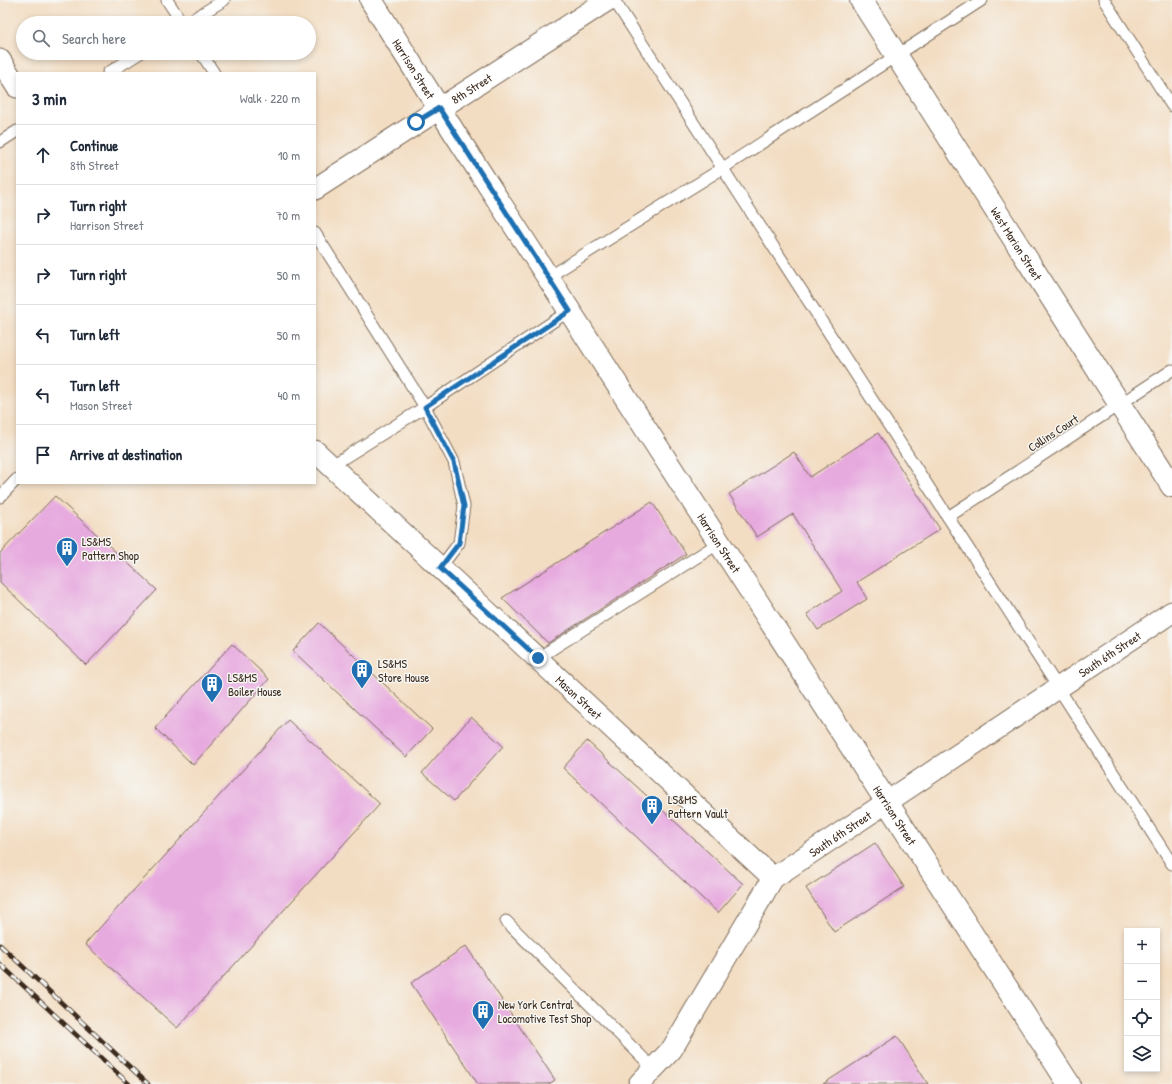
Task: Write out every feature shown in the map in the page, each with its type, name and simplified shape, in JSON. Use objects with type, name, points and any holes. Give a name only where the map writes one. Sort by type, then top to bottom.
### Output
[{"type":"street","name":"Harrison Street","points":[[371,0],[719,543],[1069,1084]]},
{"type":"street","name":"8th Street","points":[[316,188],[608,0]]},
{"type":"street","name":"West Marion Street","points":[[861,0],[1172,486]]},
{"type":"street","points":[[0,60],[16,85]]},
{"type":"street","name":"Mason Street","points":[[316,452],[773,878]]},
{"type":"street","name":"South 6th Street","points":[[639,1084],[672,1049],[773,878],[1172,612]]},
{"type":"lane","points":[[167,0],[177,16]]},
{"type":"lane","points":[[198,16],[224,0]]},
{"type":"lane","points":[[614,0],[1171,861]]},
{"type":"lane","points":[[548,277],[723,168],[982,0]]},
{"type":"lane","points":[[1104,0],[1172,106]]},
{"type":"lane","points":[[110,72],[129,60]]},
{"type":"lane","points":[[206,60],[213,72]]},
{"type":"lane","points":[[0,142],[16,132]]},
{"type":"lane","points":[[316,235],[425,407],[454,462],[464,506],[459,543],[440,568]]},
{"type":"lane","points":[[331,466],[425,407],[570,311]]},
{"type":"lane","name":"Collins Court","points":[[948,516],[1172,370]]},
{"type":"lane","points":[[0,497],[16,480]]},
{"type":"lane","points":[[538,658],[719,543]]},
{"type":"lane","points":[[506,920],[654,1069]]},
{"type":"building","points":[[878,433],[940,529],[857,582],[867,599],[818,630],[807,614],[842,591],[793,514],[757,537],[729,494],[794,452],[810,477]]},
{"type":"building","name":"LS&MS Pattern Shop","points":[[55,496],[157,590],[86,665],[0,582],[0,553]]},
{"type":"building","points":[[652,502],[686,554],[548,643],[502,598]]},
{"type":"building","name":"LS&MS Store House","points":[[319,623],[432,729],[406,757],[293,651]]},
{"type":"building","name":"LS&MS Boiler House","points":[[232,644],[269,679],[193,765],[155,728]]},
{"type":"building","points":[[471,717],[503,746],[454,801],[422,773]]},
{"type":"building","points":[[288,720],[380,804],[177,1028],[85,944]]},
{"type":"building","name":"LS&MS Pattern Vault","points":[[587,741],[743,884],[718,913],[563,768]]},
{"type":"building","points":[[875,843],[904,887],[834,932],[806,888]]},
{"type":"building","name":"New York Central Locomotive Test Shop","points":[[466,946],[555,1080],[549,1084],[478,1084],[411,983]]},
{"type":"building","points":[[897,1036],[928,1084],[823,1084]]},
{"type":"railway","points":[[0,945],[148,1084]]},
{"type":"railway","points":[[0,964],[129,1084]]},
{"type":"place","name":"LS&MS Pattern Shop","points":[[67,568]]},
{"type":"place","name":"LS&MS Store House","points":[[362,690]]},
{"type":"place","name":"LS&MS Boiler House","points":[[212,704]]},
{"type":"place","name":"LS&MS Pattern Vault","points":[[652,826]]},
{"type":"place","name":"New York Central Locomotive Test Shop","points":[[483,1030]]},
{"type":"route","points":[[416,122],[439,108],[570,311],[425,407],[454,462],[464,506],[459,543],[440,568],[538,658]]}]
